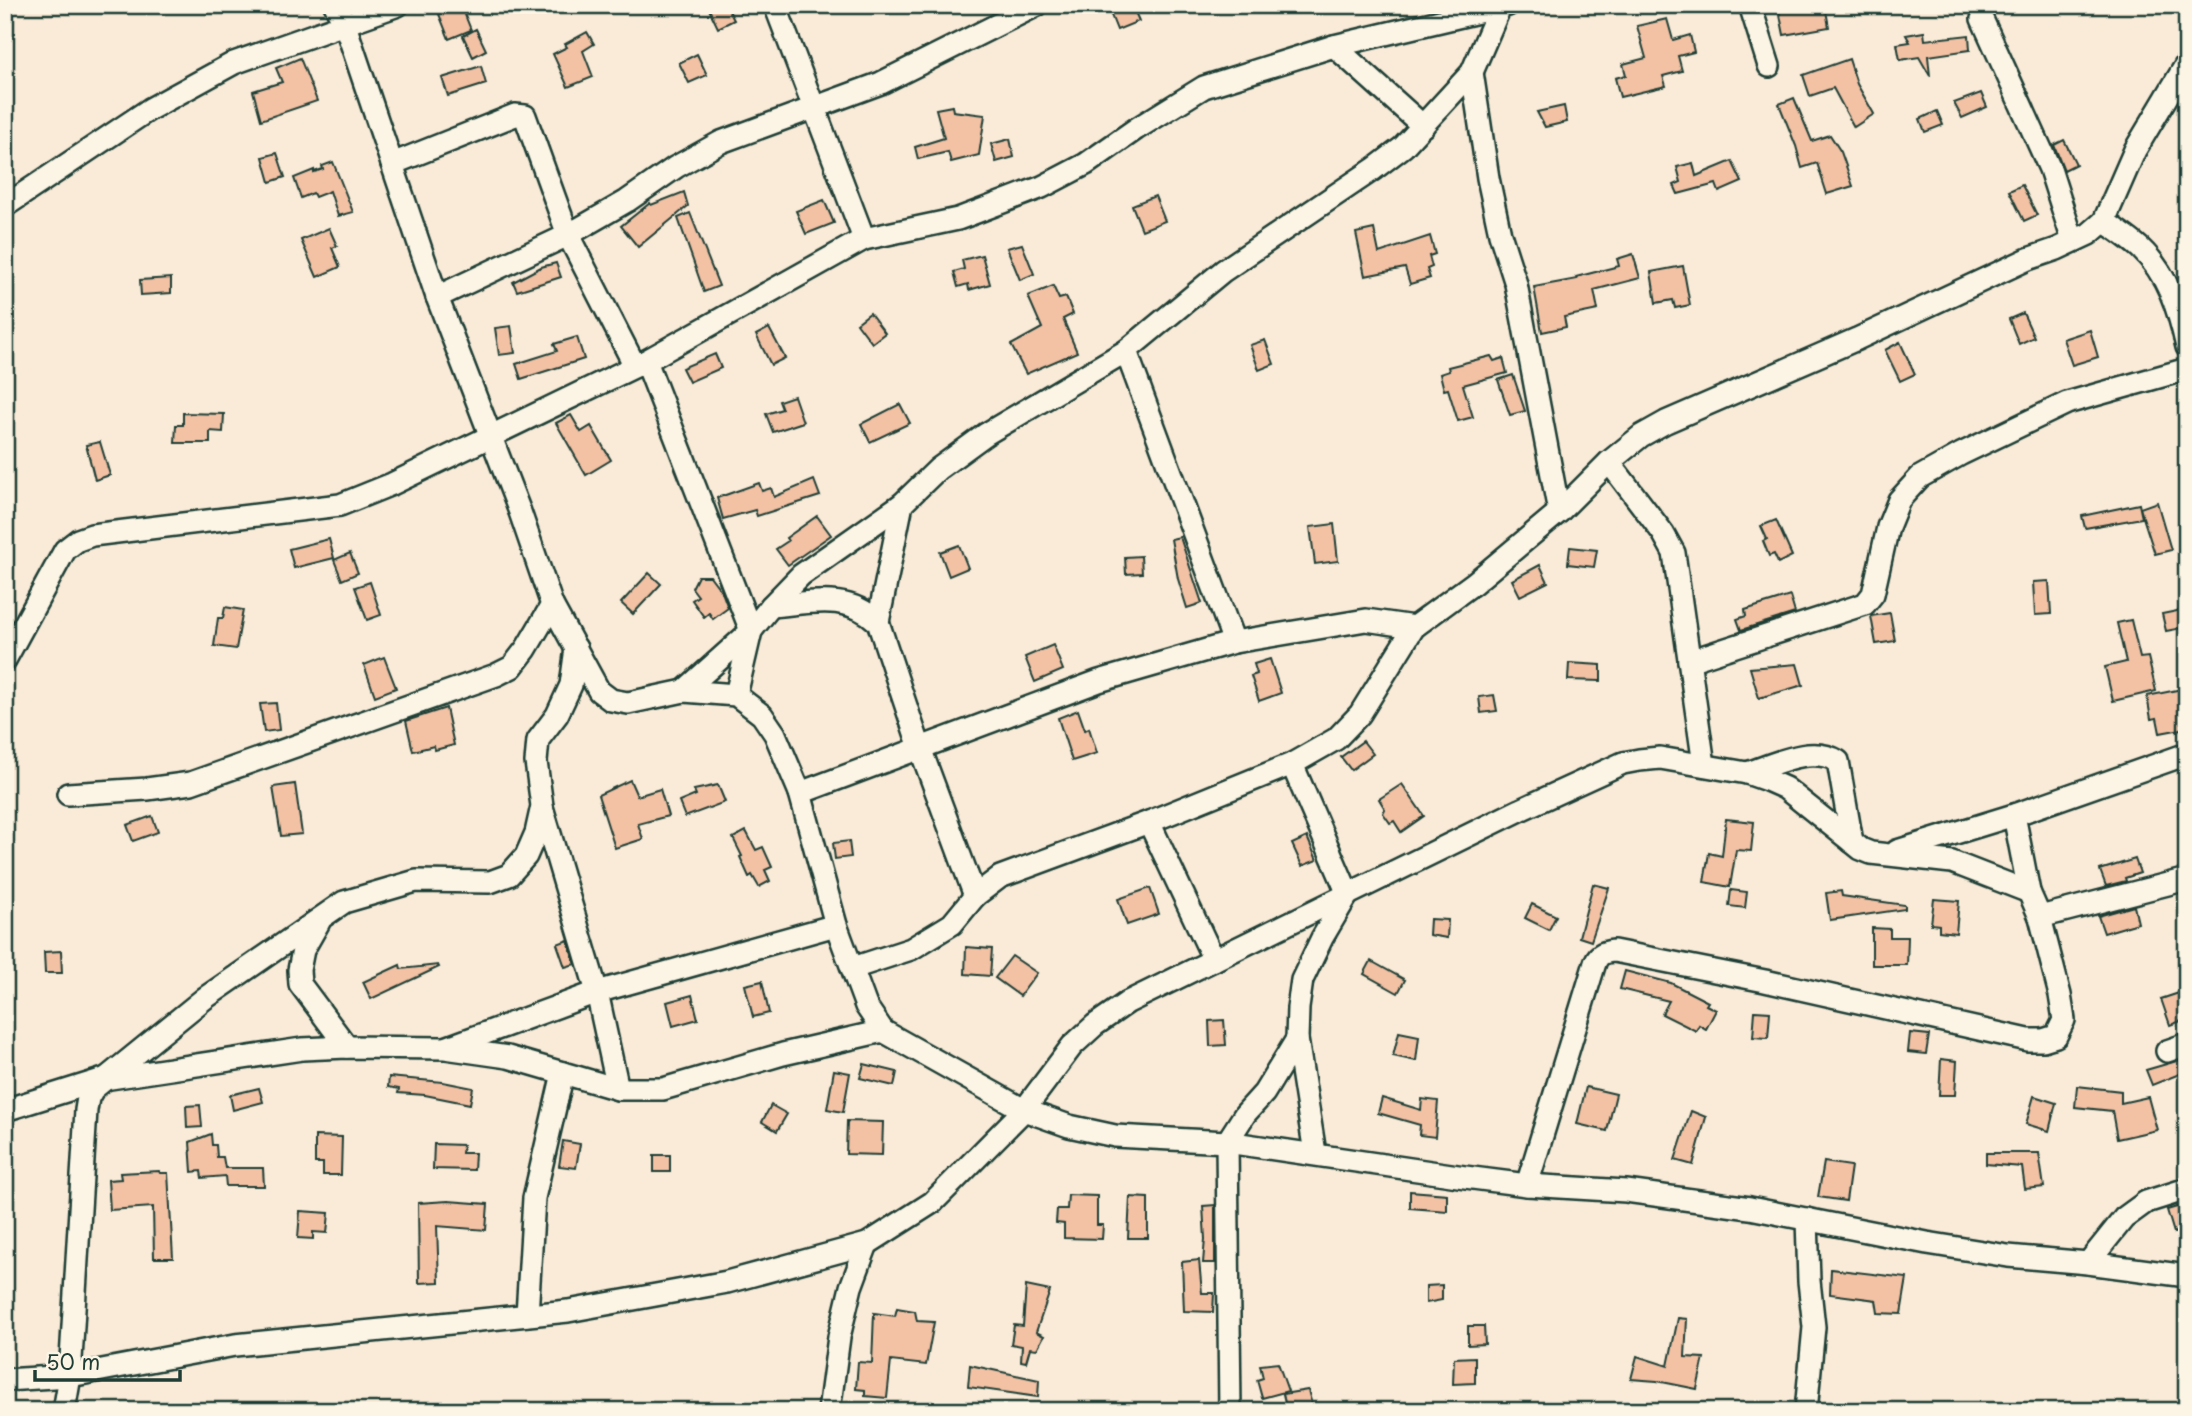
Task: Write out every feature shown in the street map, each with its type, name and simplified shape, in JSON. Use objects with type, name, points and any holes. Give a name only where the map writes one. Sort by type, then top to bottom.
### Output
[{"type":"street","points":[[5,206],[150,109],[234,62],[340,14],[398,5]]},
{"type":"street","points":[[775,5],[864,239]]},
{"type":"street","points":[[436,297],[568,235],[721,142],[881,83],[1037,5]]},
{"type":"street","points":[[1751,5],[1769,66]]},
{"type":"street","points":[[5,660],[65,550],[78,540],[92,535],[340,505],[392,484],[640,364],[864,239],[958,219],[1042,187],[1086,164],[1204,87],[1334,46],[1504,6]]},
{"type":"street","points":[[684,691],[751,631],[801,575],[902,504],[938,469],[986,434],[1126,351],[1223,271],[1374,169],[1402,147],[1472,72],[1504,6]]},
{"type":"street","points":[[340,14],[436,297],[520,512],[552,604],[599,691],[611,701],[628,703],[684,691],[736,695],[762,715],[775,734],[800,793],[836,925],[866,1006],[883,1031],[1024,1110],[1069,1126],[1115,1136],[1227,1142],[1527,1185],[1626,1191],[1750,1208],[1940,1245],[2187,1276]]},
{"type":"street","points":[[1982,19],[2050,169],[2073,241]]},
{"type":"street","points":[[1334,46],[1423,126]]},
{"type":"street","points":[[853,968],[911,949],[952,924],[975,896],[1000,877],[1149,822],[1292,764],[1336,739],[1360,714],[1414,628],[1474,583],[1559,512],[1609,462],[1641,436],[1666,422],[2089,234],[2104,221],[2135,150],[2187,62]]},
{"type":"street","points":[[1472,72],[1488,178],[1500,234],[1516,284],[1559,512]]},
{"type":"street","points":[[392,163],[514,115],[525,116],[568,235],[640,364],[751,631],[736,695]]},
{"type":"street","points":[[2104,221],[2141,248],[2158,269],[2171,291],[2187,347]]},
{"type":"street","points":[[1126,351],[1234,642]]},
{"type":"street","points":[[1689,661],[1866,604],[1873,594],[1888,527],[1899,499],[1920,477],[1961,454],[2067,403],[2187,369]]},
{"type":"street","points":[[1609,462],[1663,533],[1674,553],[1704,765]]},
{"type":"street","points":[[878,622],[902,504]]},
{"type":"street","points":[[771,606],[841,601],[867,611],[878,622],[920,748],[975,896]]},
{"type":"street","points":[[68,794],[191,783],[496,675],[512,667],[526,649],[552,604]]},
{"type":"street","points":[[800,793],[1099,681],[1234,642],[1366,620],[1414,628]]},
{"type":"street","points":[[576,648],[571,685],[557,715],[538,740],[536,762],[542,806],[597,992],[618,1089]]},
{"type":"street","points":[[1747,772],[1818,753],[1838,761],[1852,842]]},
{"type":"street","points":[[1889,853],[2014,815],[2187,754]]},
{"type":"street","points":[[5,1380],[70,1376],[235,1345],[568,1311],[727,1282],[867,1244],[933,1202],[1024,1110],[1072,1046],[1095,1025],[1128,1002],[1520,810],[1623,763],[1660,758],[1747,772],[1786,788],[1852,842],[1871,852],[1952,862],[2029,892]]},
{"type":"street","points":[[1292,764],[1348,894]]},
{"type":"street","points":[[64,1411],[70,1376],[86,1110],[93,1088],[205,998],[344,902],[416,881],[490,882],[509,875],[526,856],[536,833],[542,806]]},
{"type":"street","points":[[1527,1185],[1597,957],[1605,952],[1614,951],[1765,981],[2028,1040],[2043,1040],[2056,1036],[2064,1020],[2040,917],[2029,892],[2014,815]]},
{"type":"street","points":[[1149,822],[1213,960]]},
{"type":"street","points":[[2040,917],[2187,879]]},
{"type":"street","points":[[1315,1153],[1297,1040],[1298,1008],[1303,980],[1322,938],[1348,894]]},
{"type":"street","points":[[321,918],[303,950],[299,970],[300,984],[347,1047]]},
{"type":"street","points":[[445,1048],[597,992],[836,925]]},
{"type":"street","points":[[5,1110],[104,1079],[302,1049],[347,1047],[445,1048],[508,1057],[618,1089],[663,1089],[783,1054],[883,1031]]},
{"type":"street","points":[[1230,1411],[1227,1142],[1245,1114],[1264,1093],[1297,1040]]},
{"type":"street","points":[[527,1315],[534,1198],[563,1073]]},
{"type":"street","points":[[2088,1263],[2124,1218],[2146,1202],[2187,1189]]},
{"type":"street","points":[[1806,1411],[1814,1327],[1807,1219]]},
{"type":"street","points":[[829,1411],[839,1337],[851,1287],[867,1244]]},
{"type":"building","points":[[461,5],[471,30],[449,39],[439,14]]},
{"type":"building","points":[[707,5],[726,5],[734,20],[718,28]]},
{"type":"building","points":[[1107,5],[1132,5],[1139,21],[1117,30]]},
{"type":"building","points":[[1778,5],[1825,5],[1829,27],[1784,35]]},
{"type":"building","points":[[1667,19],[1673,40],[1690,35],[1694,52],[1678,56],[1682,71],[1663,76],[1666,86],[1620,97],[1615,78],[1626,75],[1623,64],[1646,58],[1637,26]]},
{"type":"building","points":[[476,29],[486,50],[473,57],[463,36]]},
{"type":"building","points":[[587,32],[594,44],[583,51],[593,77],[568,87],[553,54]]},
{"type":"building","points":[[1924,32],[1925,40],[1969,35],[1970,50],[1928,56],[1930,76],[1919,57],[1900,60],[1897,44],[1910,42],[1906,35]]},
{"type":"building","points":[[697,54],[707,75],[689,83],[679,63]]},
{"type":"building","points":[[300,58],[317,101],[261,120],[253,91],[282,82],[276,68]]},
{"type":"building","points":[[1849,59],[1857,84],[1874,114],[1854,127],[1833,88],[1810,96],[1803,75]]},
{"type":"building","points":[[481,66],[486,84],[448,96],[442,78]]},
{"type":"building","points":[[1981,93],[1987,107],[1962,118],[1954,103]]},
{"type":"building","points":[[1794,98],[1812,141],[1830,135],[1841,152],[1853,186],[1827,194],[1817,163],[1802,168],[1779,104]]},
{"type":"building","points":[[952,106],[953,111],[985,115],[979,155],[951,162],[948,152],[918,159],[915,147],[944,138],[936,109]]},
{"type":"building","points":[[1564,106],[1567,122],[1545,127],[1537,112]]},
{"type":"building","points":[[1937,111],[1943,125],[1925,132],[1920,119]]},
{"type":"building","points":[[1010,139],[1014,157],[996,162],[991,144]]},
{"type":"building","points":[[2064,140],[2076,164],[2064,170],[2054,145]]},
{"type":"building","points":[[277,153],[285,177],[270,182],[263,157]]},
{"type":"building","points":[[1732,161],[1742,182],[1719,192],[1716,184],[1678,194],[1674,185],[1681,182],[1677,167],[1693,163],[1696,176]]},
{"type":"building","points":[[333,162],[353,212],[338,216],[330,191],[315,197],[313,193],[301,198],[294,178],[323,169],[322,166]]},
{"type":"building","points":[[2022,185],[2037,215],[2024,221],[2009,191]]},
{"type":"building","points":[[684,192],[688,206],[638,247],[621,226],[650,203],[651,205]]},
{"type":"building","points":[[1155,196],[1165,221],[1142,230],[1132,205]]},
{"type":"building","points":[[824,200],[834,223],[806,234],[796,211]]},
{"type":"building","points":[[690,213],[719,286],[704,292],[678,218]]},
{"type":"building","points":[[329,228],[337,246],[332,248],[340,267],[317,277],[301,240]]},
{"type":"building","points":[[1374,229],[1379,253],[1430,236],[1435,254],[1429,256],[1432,267],[1427,269],[1430,278],[1410,284],[1405,268],[1365,276],[1356,233]]},
{"type":"building","points":[[1022,244],[1034,274],[1020,280],[1007,248]]},
{"type":"building","points":[[1633,254],[1640,278],[1594,290],[1598,310],[1564,317],[1566,327],[1542,332],[1534,287],[1577,279],[1576,277],[1619,266],[1617,259]]},
{"type":"building","points":[[982,255],[990,284],[969,290],[968,284],[958,287],[954,272],[964,269],[962,260]]},
{"type":"building","points":[[556,263],[561,277],[517,291],[513,282],[541,267]]},
{"type":"building","points":[[1683,266],[1690,305],[1675,308],[1673,300],[1656,303],[1651,272]]},
{"type":"building","points":[[171,278],[171,293],[141,295],[140,280]]},
{"type":"building","points":[[1053,286],[1059,299],[1066,297],[1073,314],[1063,319],[1077,352],[1026,374],[1011,345],[1042,328],[1028,296]]},
{"type":"building","points":[[870,313],[885,333],[872,343],[857,323]]},
{"type":"building","points":[[2023,313],[2034,337],[2019,344],[2009,319]]},
{"type":"building","points":[[511,326],[515,353],[499,355],[495,328]]},
{"type":"building","points":[[769,328],[785,358],[771,365],[756,335]]},
{"type":"building","points":[[2090,330],[2098,357],[2072,365],[2063,339]]},
{"type":"building","points":[[577,337],[584,359],[521,379],[516,364],[557,351],[554,344]]},
{"type":"building","points":[[1265,340],[1274,364],[1259,370],[1250,345]]},
{"type":"building","points":[[1900,342],[1915,374],[1900,381],[1885,350]]},
{"type":"building","points":[[715,354],[721,368],[689,382],[682,368]]},
{"type":"building","points":[[1491,356],[1494,361],[1503,358],[1507,373],[1463,385],[1473,417],[1458,421],[1448,389],[1444,390],[1440,374],[1449,371],[1448,367]]},
{"type":"building","points":[[1513,375],[1525,411],[1510,415],[1498,380]]},
{"type":"building","points":[[794,396],[803,422],[773,432],[766,414],[782,409],[779,401]]},
{"type":"building","points":[[900,404],[910,423],[870,442],[861,424]]},
{"type":"building","points":[[183,413],[224,414],[223,432],[210,431],[210,443],[175,443],[176,425],[183,425]]},
{"type":"building","points":[[571,415],[581,432],[591,426],[611,460],[586,475],[556,423]]},
{"type":"building","points":[[100,442],[110,475],[95,480],[86,445]]},
{"type":"building","points":[[814,480],[820,496],[757,516],[755,510],[723,519],[717,498],[759,483],[762,491],[771,488],[774,497]]},
{"type":"building","points":[[2157,502],[2171,550],[2155,554],[2140,508]]},
{"type":"building","points":[[2139,504],[2142,518],[2085,528],[2082,516]]},
{"type":"building","points":[[817,516],[831,535],[788,565],[776,549],[788,541],[786,538]]},
{"type":"building","points":[[1776,520],[1792,556],[1778,563],[1774,554],[1769,556],[1763,541],[1767,539],[1761,526]]},
{"type":"building","points":[[1334,524],[1338,561],[1315,564],[1310,527]]},
{"type":"building","points":[[1180,537],[1202,603],[1187,608],[1178,579],[1171,539]]},
{"type":"building","points":[[329,539],[334,558],[294,568],[289,549]]},
{"type":"building","points":[[959,545],[968,568],[949,576],[940,552]]},
{"type":"building","points":[[1570,547],[1597,550],[1594,567],[1568,564]]},
{"type":"building","points":[[350,553],[358,573],[342,580],[334,560]]},
{"type":"building","points":[[1141,556],[1142,573],[1126,574],[1125,557]]},
{"type":"building","points":[[1540,565],[1548,582],[1520,596],[1512,580]]},
{"type":"building","points":[[649,573],[661,584],[633,614],[621,603]]},
{"type":"building","points":[[698,576],[710,576],[722,592],[728,608],[713,619],[709,613],[704,617],[692,600],[698,596],[692,588]]},
{"type":"building","points":[[2049,581],[2051,614],[2035,615],[2033,582]]},
{"type":"building","points":[[370,582],[381,615],[367,620],[355,587]]},
{"type":"building","points":[[1790,596],[1795,613],[1741,630],[1737,619],[1746,616],[1745,610]]},
{"type":"building","points":[[225,607],[243,610],[236,649],[214,646],[218,618],[223,618]]},
{"type":"building","points":[[2187,609],[2187,627],[2166,631],[2162,614]]},
{"type":"building","points":[[1890,613],[1895,641],[1876,644],[1871,616]]},
{"type":"building","points":[[2131,620],[2140,658],[2148,657],[2156,691],[2113,701],[2105,667],[2126,662],[2117,623]]},
{"type":"building","points":[[1053,645],[1063,670],[1035,682],[1025,657]]},
{"type":"building","points":[[384,657],[396,688],[375,696],[364,665]]},
{"type":"building","points":[[1270,659],[1281,693],[1259,701],[1251,676],[1257,674],[1254,664]]},
{"type":"building","points":[[1569,663],[1601,665],[1601,681],[1568,680]]},
{"type":"building","points":[[1797,664],[1803,685],[1759,698],[1750,668]]},
{"type":"building","points":[[2187,688],[2187,728],[2160,733],[2157,718],[2151,719],[2147,696]]},
{"type":"building","points":[[1494,695],[1497,711],[1481,713],[1479,697]]},
{"type":"building","points":[[276,703],[279,730],[264,732],[260,704]]},
{"type":"building","points":[[446,708],[454,745],[435,750],[434,746],[413,751],[406,721]]},
{"type":"building","points":[[1078,710],[1085,730],[1089,728],[1097,753],[1072,761],[1058,718]]},
{"type":"building","points":[[1363,741],[1373,754],[1351,770],[1341,757]]},
{"type":"building","points":[[630,780],[637,796],[660,789],[668,816],[638,824],[643,839],[615,848],[598,795]]},
{"type":"building","points":[[295,784],[302,834],[281,836],[273,787]]},
{"type":"building","points":[[1402,784],[1424,816],[1401,832],[1394,821],[1390,823],[1383,813],[1385,809],[1379,799]]},
{"type":"building","points":[[718,785],[725,802],[685,817],[679,802],[696,795],[694,790]]},
{"type":"building","points":[[152,816],[158,832],[133,841],[127,825]]},
{"type":"building","points":[[1726,819],[1754,822],[1751,851],[1736,850],[1730,887],[1704,882],[1709,853],[1722,856]]},
{"type":"building","points":[[746,831],[756,850],[763,847],[772,867],[765,870],[770,881],[759,887],[752,875],[749,877],[733,838]]},
{"type":"building","points":[[1307,837],[1317,860],[1302,866],[1292,844]]},
{"type":"building","points":[[849,841],[851,857],[835,859],[833,843]]},
{"type":"building","points":[[2135,859],[2140,873],[2125,878],[2126,881],[2106,886],[2100,870]]},
{"type":"building","points":[[1593,884],[1609,888],[1591,941],[1579,937]]},
{"type":"building","points":[[1150,888],[1159,914],[1127,925],[1118,899]]},
{"type":"building","points":[[1731,890],[1747,892],[1745,908],[1729,906]]},
{"type":"building","points":[[1841,891],[1842,896],[1905,905],[1905,909],[1830,920],[1826,893]]},
{"type":"building","points":[[1934,899],[1959,901],[1956,933],[1939,931],[1939,925],[1931,924]]},
{"type":"building","points":[[1532,904],[1556,916],[1549,930],[1525,918]]},
{"type":"building","points":[[2134,906],[2138,923],[2104,933],[2098,916]]},
{"type":"building","points":[[1430,919],[1448,920],[1447,938],[1429,935]]},
{"type":"building","points":[[1872,928],[1890,929],[1890,937],[1908,937],[1907,965],[1872,965]]},
{"type":"building","points":[[568,940],[575,964],[565,967],[557,944]]},
{"type":"building","points":[[966,947],[992,949],[990,976],[965,974]]},
{"type":"building","points":[[61,951],[62,973],[45,973],[44,952]]},
{"type":"building","points":[[1012,956],[1037,973],[1020,996],[995,978]]},
{"type":"building","points":[[1371,961],[1405,980],[1398,993],[1364,974]]},
{"type":"building","points":[[400,965],[401,969],[439,967],[371,999],[363,982]]},
{"type":"building","points":[[1625,971],[1671,983],[1708,1002],[1706,1005],[1716,1010],[1706,1029],[1699,1025],[1696,1031],[1662,1014],[1669,1001],[1620,989]]},
{"type":"building","points":[[762,981],[769,1013],[753,1017],[745,985]]},
{"type":"building","points":[[2179,993],[2181,996],[2187,994],[2187,1019],[2170,1025],[2161,999]]},
{"type":"building","points":[[692,995],[698,1019],[673,1026],[667,1002]]},
{"type":"building","points":[[1755,1011],[1770,1012],[1768,1038],[1753,1037]]},
{"type":"building","points":[[1224,1020],[1226,1045],[1210,1046],[1209,1021]]},
{"type":"building","points":[[1399,1032],[1419,1036],[1416,1061],[1393,1056]]},
{"type":"building","points":[[1910,1033],[1929,1035],[1926,1054],[1908,1052]]},
{"type":"building","points":[[2187,1058],[2187,1071],[2152,1085],[2146,1070]]},
{"type":"building","points":[[1941,1059],[1957,1061],[1955,1095],[1939,1095]]},
{"type":"building","points":[[864,1064],[897,1072],[894,1086],[860,1078]]},
{"type":"building","points":[[834,1070],[850,1073],[843,1112],[827,1109]]},
{"type":"building","points":[[389,1077],[473,1088],[470,1104],[425,1095],[398,1093],[399,1089],[388,1087]]},
{"type":"building","points":[[2077,1086],[2121,1091],[2121,1103],[2148,1097],[2157,1130],[2117,1139],[2112,1111],[2075,1107]]},
{"type":"building","points":[[1586,1087],[1616,1094],[1607,1131],[1577,1124]]},
{"type":"building","points":[[259,1088],[263,1102],[233,1110],[230,1095]]},
{"type":"building","points":[[2034,1096],[2056,1103],[2049,1131],[2026,1124]]},
{"type":"building","points":[[1382,1098],[1421,1110],[1422,1099],[1438,1101],[1435,1137],[1419,1135],[1420,1125],[1378,1113]]},
{"type":"building","points":[[200,1105],[202,1127],[187,1128],[186,1106]]},
{"type":"building","points":[[771,1105],[787,1114],[777,1131],[762,1122]]},
{"type":"building","points":[[1691,1111],[1706,1117],[1693,1165],[1675,1160]]},
{"type":"building","points":[[847,1121],[883,1122],[882,1155],[846,1154]]},
{"type":"building","points":[[211,1134],[212,1145],[216,1145],[217,1157],[223,1157],[225,1168],[263,1168],[264,1186],[226,1186],[225,1176],[202,1178],[201,1171],[192,1172],[190,1142]]},
{"type":"building","points":[[315,1136],[342,1137],[341,1175],[323,1175],[323,1163],[315,1163]]},
{"type":"building","points":[[563,1141],[580,1144],[576,1168],[559,1166]]},
{"type":"building","points":[[434,1144],[463,1145],[462,1153],[475,1153],[474,1170],[433,1169]]},
{"type":"building","points":[[1986,1153],[2039,1153],[2044,1187],[2025,1189],[2022,1167],[1986,1164]]},
{"type":"building","points":[[654,1155],[670,1155],[670,1172],[654,1172]]},
{"type":"building","points":[[1824,1162],[1851,1166],[1846,1201],[1818,1197]]},
{"type":"building","points":[[120,1173],[168,1173],[173,1258],[154,1258],[153,1207],[110,1210],[108,1180],[121,1179]]},
{"type":"building","points":[[1410,1191],[1447,1194],[1447,1211],[1410,1208]]},
{"type":"building","points":[[1068,1195],[1097,1196],[1097,1225],[1103,1225],[1102,1239],[1064,1238],[1064,1224],[1056,1223],[1057,1209],[1067,1209]]},
{"type":"building","points":[[1130,1197],[1148,1198],[1148,1238],[1128,1238]]},
{"type":"building","points":[[448,1201],[488,1204],[486,1230],[437,1226],[439,1282],[419,1283],[418,1203]]},
{"type":"building","points":[[2187,1204],[2187,1230],[2174,1233],[2167,1210]]},
{"type":"building","points":[[1215,1205],[1215,1263],[1203,1263],[1203,1206]]},
{"type":"building","points":[[300,1211],[329,1213],[327,1233],[313,1232],[313,1239],[298,1238]]},
{"type":"building","points":[[1199,1260],[1202,1293],[1214,1293],[1213,1312],[1184,1311],[1182,1262]]},
{"type":"building","points":[[1831,1269],[1907,1278],[1901,1314],[1878,1313],[1876,1300],[1830,1294]]},
{"type":"building","points":[[1442,1285],[1442,1300],[1426,1303],[1426,1286]]},
{"type":"building","points":[[1026,1286],[1050,1291],[1036,1332],[1044,1336],[1037,1349],[1030,1348],[1026,1362],[1021,1361],[1022,1346],[1011,1344],[1014,1325],[1023,1326]]},
{"type":"building","points":[[897,1308],[915,1311],[917,1321],[934,1322],[926,1365],[891,1361],[887,1398],[865,1396],[865,1390],[856,1389],[858,1362],[872,1363],[874,1313],[895,1316]]},
{"type":"building","points":[[1678,1318],[1687,1319],[1685,1357],[1704,1358],[1697,1389],[1631,1379],[1637,1356],[1668,1366]]},
{"type":"building","points":[[1468,1326],[1484,1326],[1485,1344],[1468,1345]]},
{"type":"building","points":[[1475,1357],[1475,1383],[1453,1384],[1454,1358]]},
{"type":"building","points":[[1278,1363],[1288,1391],[1262,1398],[1257,1380],[1263,1378],[1260,1365]]},
{"type":"building","points":[[970,1365],[1039,1380],[1038,1397],[968,1387]]},
{"type":"building","points":[[1308,1390],[1312,1405],[1296,1411],[1287,1411],[1283,1394]]}]
